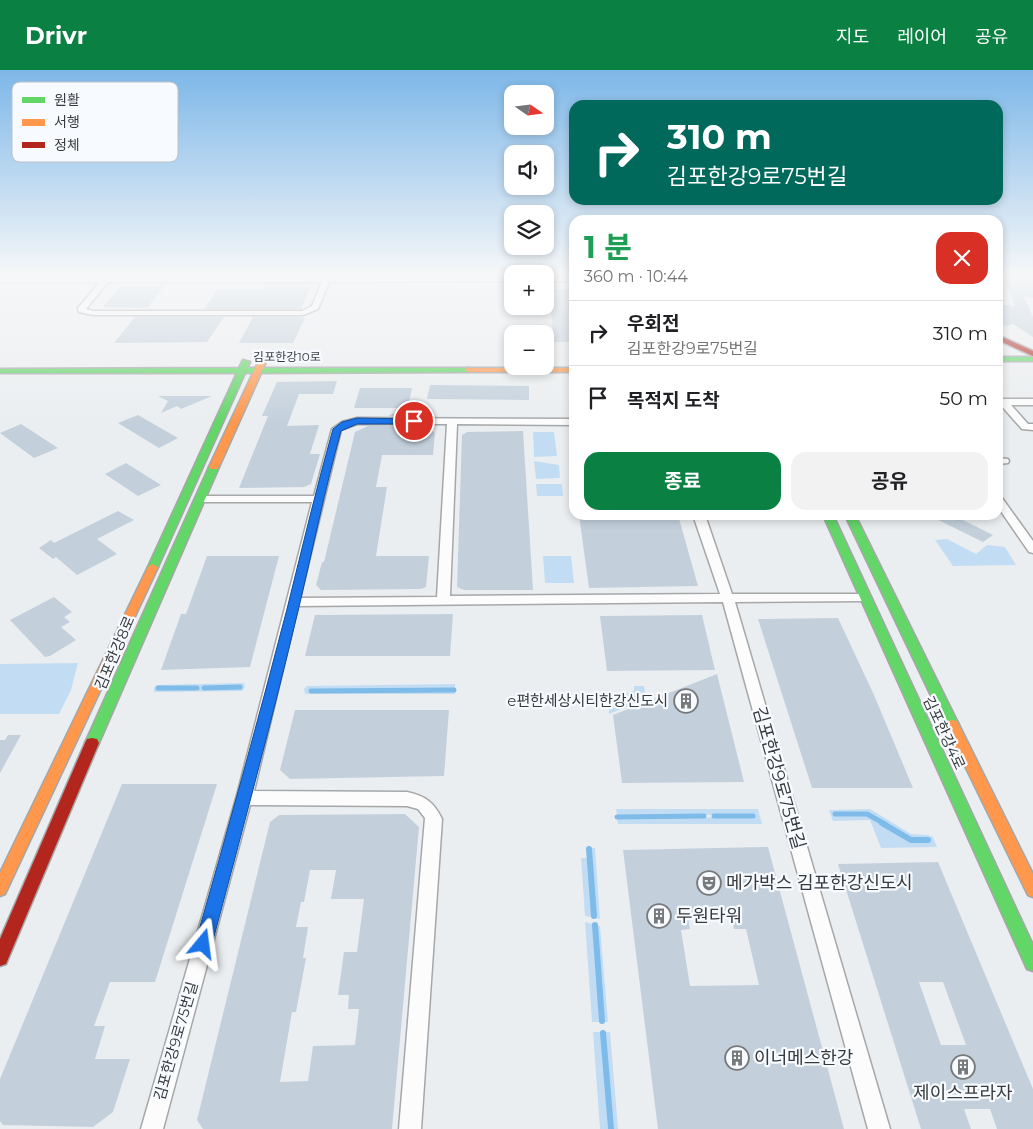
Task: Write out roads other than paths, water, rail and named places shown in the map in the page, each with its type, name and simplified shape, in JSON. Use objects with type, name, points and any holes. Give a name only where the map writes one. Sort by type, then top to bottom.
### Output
[{"type":"street","points":[[1003,341],[1033,354]]},
{"type":"street","points":[[1003,344],[1009,353],[1003,356]]},
{"type":"street","points":[[1003,358],[1033,359]]},
{"type":"street","points":[[554,362],[569,361]]},
{"type":"street","name":"김포한강10로","points":[[0,362],[569,370]]},
{"type":"street","name":"김포한강10로","points":[[259,366],[504,362]]},
{"type":"street","name":"김포한강10로","points":[[0,371],[244,366]]},
{"type":"street","name":"김포한강8로","points":[[0,889],[185,499],[244,366]]},
{"type":"street","name":"김포한강8로","points":[[0,958],[259,366]]},
{"type":"street","points":[[1003,368],[1033,368]]},
{"type":"street","points":[[1032,402],[1003,402],[1025,427],[1033,427]]},
{"type":"street","name":"김포한강9로75번길","points":[[152,1129],[244,798],[337,429],[345,424],[357,421],[569,422]]},
{"type":"street","points":[[443,602],[452,422]]},
{"type":"street","points":[[200,500],[318,499]]},
{"type":"street","points":[[1003,507],[1033,549]]},
{"type":"street","name":"김포한강9로75번길","points":[[701,520],[728,599],[879,1129]]},
{"type":"street","name":"김포한강4로","points":[[830,520],[1033,963]]},
{"type":"street","name":"김포한강4로","points":[[852,520],[1033,890]]},
{"type":"street","points":[[294,602],[865,597]]},
{"type":"street","points":[[244,798],[407,799],[421,802],[430,809],[434,818],[410,1129]]},
{"type":"waterway","points":[[204,688],[240,687]]},
{"type":"waterway","points":[[158,688],[197,688]]},
{"type":"waterway","points":[[311,691],[454,690]]},
{"type":"waterway","points":[[835,814],[867,814],[885,824]]},
{"type":"waterway","points":[[617,817],[704,816]]},
{"type":"waterway","points":[[714,816],[753,816]]},
{"type":"waterway","points":[[882,823],[911,840],[928,840]]},
{"type":"waterway","points":[[589,849],[594,916]]},
{"type":"waterway","points":[[595,925],[602,1021]]},
{"type":"waterway","points":[[603,1033],[611,1129]]},
{"type":"place","name":"e편한세상시티한강신도시","points":[[686,701]]},
{"type":"place","name":"메가박스 김포한강신도시","points":[[709,883]]},
{"type":"place","name":"두원타워","points":[[659,916]]},
{"type":"place","name":"이너메스한강","points":[[737,1058]]},
{"type":"place","name":"제이스프라자","points":[[963,1067]]}]
